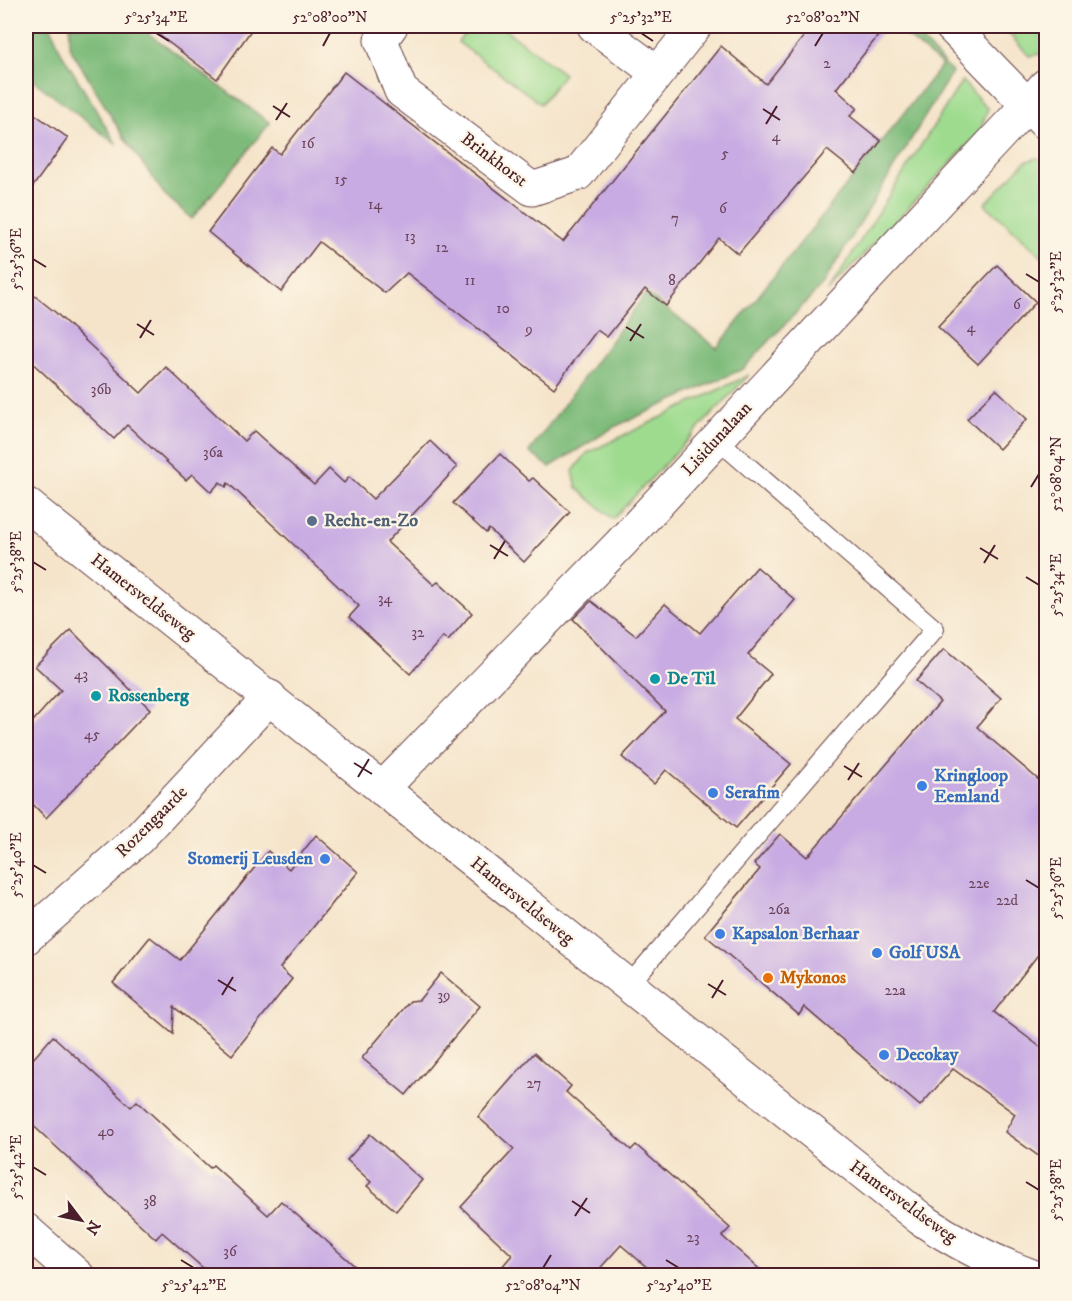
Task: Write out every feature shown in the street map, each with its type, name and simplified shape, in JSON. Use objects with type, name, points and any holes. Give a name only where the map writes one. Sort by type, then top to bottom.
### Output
[{"type":"street","name":"Brinkhorst","points":[[391,26],[381,40],[401,91],[532,189],[578,174],[656,72],[695,26]]},
{"type":"street","points":[[594,26],[656,72]]},
{"type":"street","points":[[951,26],[1040,104]]},
{"type":"street","name":"Lisidunalaan","points":[[382,789],[621,543],[717,439],[1040,104]]},
{"type":"street","name":"Hamersveldseweg","points":[[26,504],[270,697],[627,987],[921,1219],[967,1248],[994,1269],[1032,1275]]},
{"type":"street","name":"Rozengaarde","points":[[26,938],[138,839],[270,697]]},
{"type":"street","points":[[26,1230],[78,1275]]},
{"type":"lane","points":[[627,987],[935,629],[717,439]]},
{"type":"green space","points":[[26,26],[51,27],[61,52],[117,145],[26,75]]},
{"type":"green space","points":[[70,26],[138,26],[270,123],[192,219],[164,194],[123,136],[69,46]]},
{"type":"green space","points":[[471,26],[500,26],[564,74],[541,104],[458,42]]},
{"type":"green space","points":[[894,26],[908,26],[952,72],[823,284],[743,369],[614,427],[550,467],[529,452],[646,293],[717,348],[942,65]]},
{"type":"green space","points":[[1002,26],[1046,26],[1046,53],[1029,56]]},
{"type":"green space","points":[[962,81],[988,109],[979,133],[828,292]]},
{"type":"green space","points":[[1036,158],[1046,160],[1046,260],[985,204],[1025,162]]},
{"type":"green space","points":[[749,375],[613,519],[577,488],[573,471],[587,453]]},
{"type":"building","points":[[147,26],[254,26],[217,79]]},
{"type":"building","points":[[812,26],[886,26],[836,89],[857,108],[850,116],[881,141],[856,173],[827,150],[738,254],[719,238],[666,306],[645,289],[607,337],[597,330],[554,388],[407,273],[385,293],[319,242],[281,292],[208,232],[272,148],[280,154],[344,72],[563,242],[721,46],[766,84]]},
{"type":"building","points":[[26,108],[68,138],[26,196]]},
{"type":"building","points":[[997,265],[1036,302],[978,364],[938,327]]},
{"type":"building","points":[[26,289],[55,312],[141,393],[166,367],[244,441],[254,431],[314,485],[329,469],[344,483],[349,477],[373,499],[430,441],[457,467],[387,542],[434,585],[438,582],[472,613],[448,641],[443,637],[410,674],[349,617],[359,606],[228,483],[226,487],[220,482],[211,492],[192,474],[186,480],[127,425],[114,439],[26,357]]},
{"type":"building","points":[[996,389],[1027,419],[999,449],[967,419]]},
{"type":"building","points":[[500,454],[529,481],[533,478],[570,512],[524,562],[489,529],[486,533],[453,503]]},
{"type":"building","points":[[757,567],[795,600],[748,655],[771,674],[735,719],[791,764],[736,828],[666,770],[654,784],[622,757],[665,711],[573,619],[591,601],[636,636],[665,604],[700,633]]},
{"type":"building","points":[[71,630],[150,709],[46,818],[26,797],[26,729],[61,690],[35,666]]},
{"type":"building","points":[[944,649],[1001,698],[977,727],[1047,787],[1047,943],[994,1012],[1047,1052],[1047,1162],[1005,1132],[1015,1114],[953,1069],[920,1106],[804,1007],[799,1015],[705,935],[760,869],[754,864],[780,834],[807,857],[940,702],[916,681]]},
{"type":"building","points":[[316,835],[358,872],[280,968],[292,979],[232,1055],[174,1007],[173,1034],[113,983],[150,937],[180,960],[268,851],[289,869]]},
{"type":"building","points":[[441,973],[480,1006],[406,1095],[362,1058],[410,1001],[419,1000]]},
{"type":"building","points":[[53,1036],[131,1107],[137,1101],[210,1168],[213,1165],[268,1215],[281,1201],[365,1275],[211,1275],[162,1232],[156,1239],[26,1119],[26,1067]]},
{"type":"building","points":[[534,1053],[571,1086],[566,1092],[631,1150],[636,1145],[730,1228],[722,1236],[766,1275],[656,1275],[621,1245],[594,1275],[495,1275],[512,1255],[461,1207],[514,1149],[478,1117]]},
{"type":"building","points":[[370,1134],[422,1180],[396,1211],[367,1186],[371,1182],[347,1160]]},
{"type":"place","name":"Recht-en-Zo","points":[[312,521]]},
{"type":"place","name":"De Til","points":[[655,679]]},
{"type":"place","name":"Rossenberg","points":[[96,696]]},
{"type":"place","name":"Kringloop Eemland","points":[[922,786]]},
{"type":"place","name":"Serafim","points":[[713,793]]},
{"type":"place","name":"Stomerij Leusden","points":[[325,859]]},
{"type":"place","name":"Kapsalon Berhaar","points":[[720,934]]},
{"type":"place","name":"Golf USA","points":[[877,953]]},
{"type":"place","name":"Mykonos","points":[[768,978]]},
{"type":"place","name":"Decokay","points":[[884,1055]]}]
